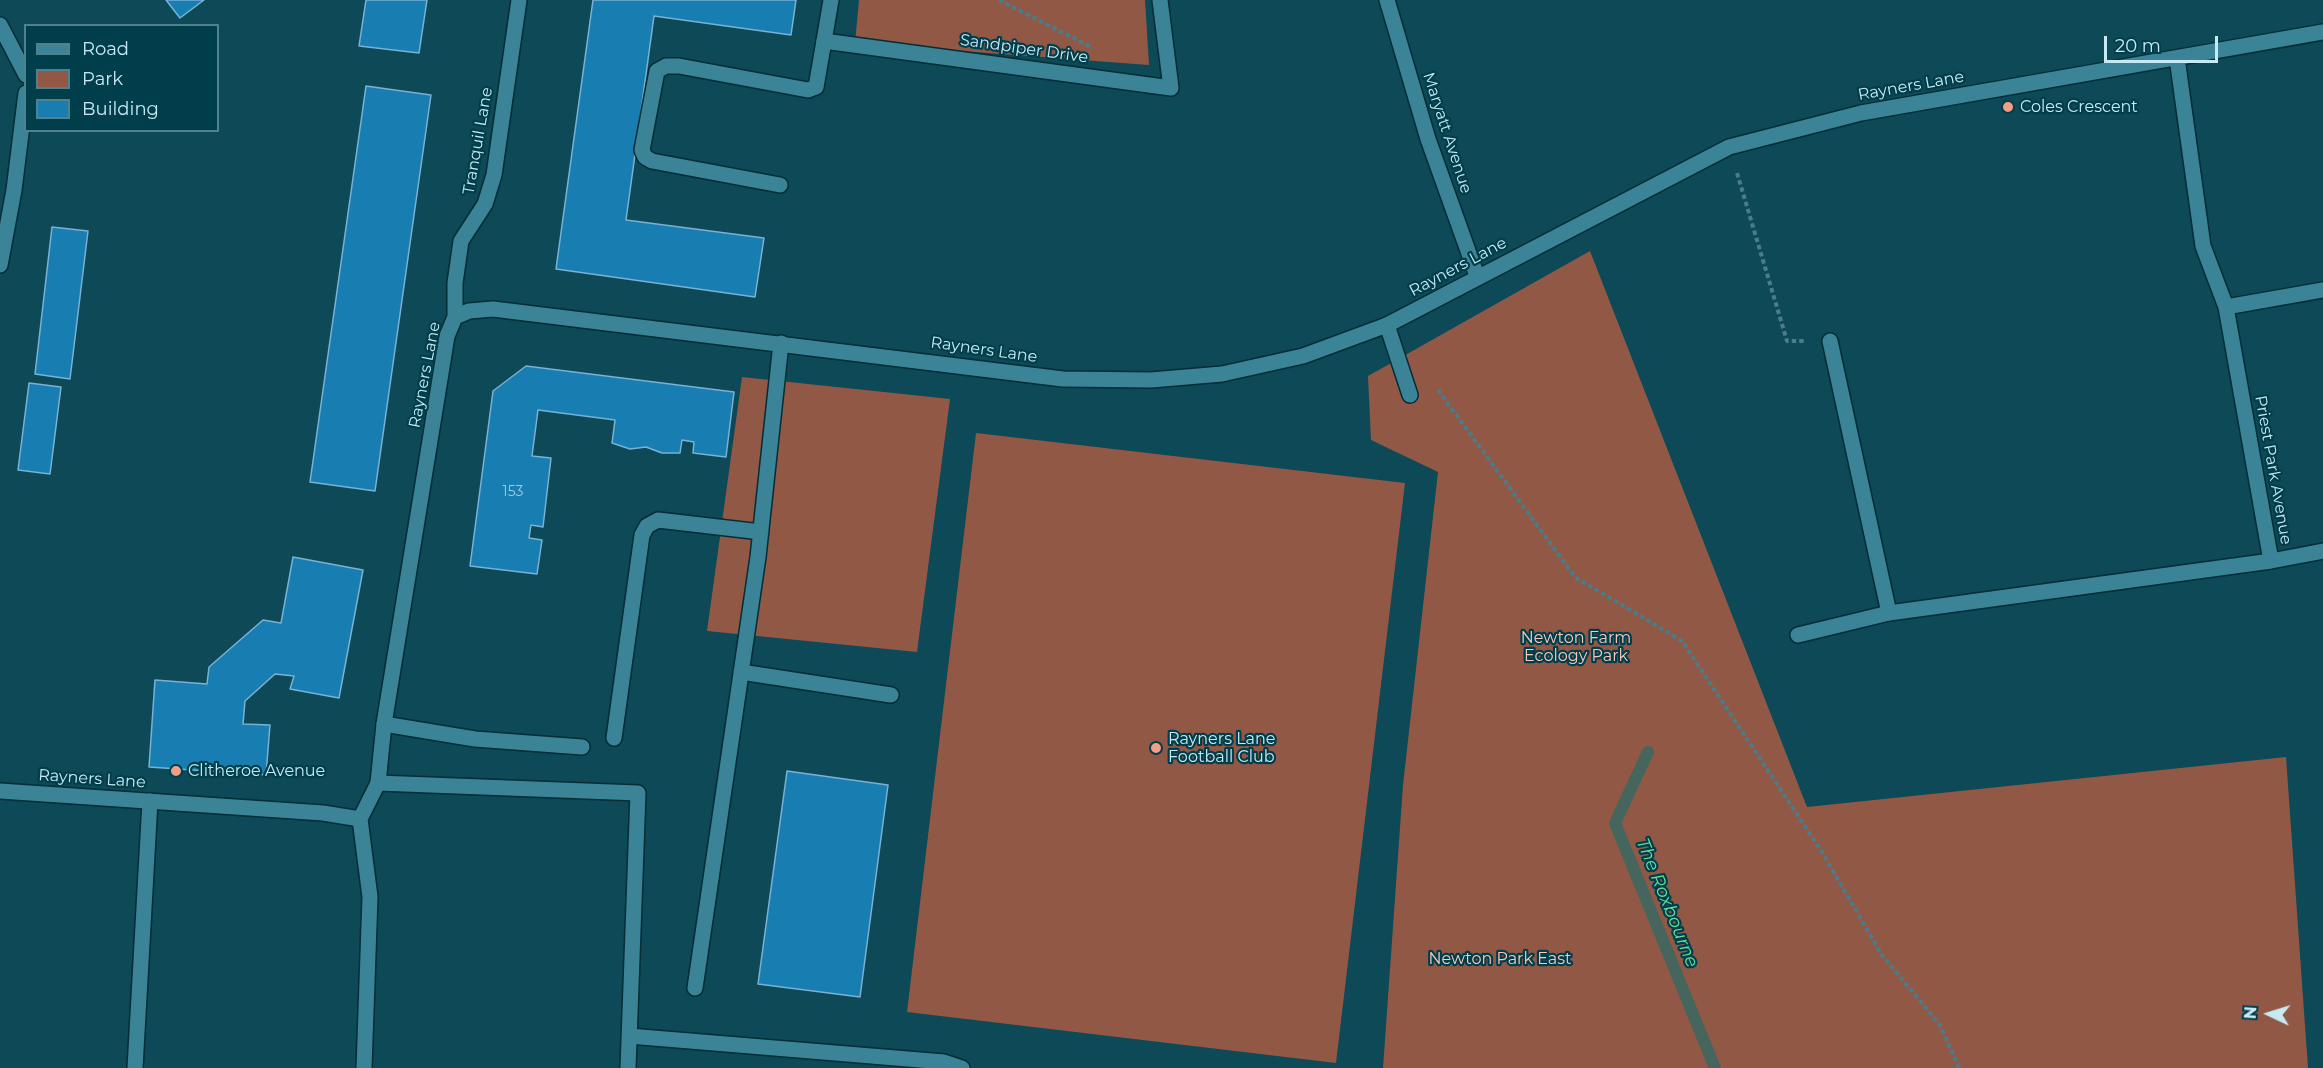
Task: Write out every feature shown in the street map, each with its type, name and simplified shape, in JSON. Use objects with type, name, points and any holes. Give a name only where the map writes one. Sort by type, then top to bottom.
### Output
[{"type":"street","name":"Tranquil Lane","points":[[455,317],[455,283],[461,241],[485,204],[494,175],[519,0]]},
{"type":"street","points":[[780,185],[652,161],[645,157],[642,150],[657,71],[666,66],[679,66],[808,90],[816,87],[831,0]]},
{"type":"street","name":"Sandpiper Drive","points":[[824,40],[1172,88],[1160,0]]},
{"type":"street","name":"Maryatt Avenue","points":[[1387,0],[1428,139],[1477,276]]},
{"type":"street","points":[[0,25],[24,71]]},
{"type":"street","name":"Rayners Lane","points":[[0,791],[322,813],[360,819],[378,783],[384,724],[447,336],[455,317],[469,311],[493,309],[1063,379],[1151,380],[1222,374],[1304,356],[1387,326],[1477,276],[1729,147],[1861,113],[2323,32]]},
{"type":"street","name":"Priest Park Avenue","points":[[1798,635],[1889,613],[2271,561],[2226,307],[2203,246],[2177,58]]},
{"type":"street","points":[[0,265],[14,190],[24,109]]},
{"type":"street","points":[[2226,307],[2323,290]]},
{"type":"street","points":[[1387,326],[1410,395]]},
{"type":"street","points":[[1830,341],[1889,613]]},
{"type":"street","points":[[695,988],[761,532],[781,343]]},
{"type":"street","points":[[614,738],[642,536],[647,526],[658,520],[761,532]]},
{"type":"street","points":[[2271,561],[2323,551]]},
{"type":"street","points":[[741,672],[891,695]]},
{"type":"street","points":[[384,724],[475,739],[582,747]]},
{"type":"street","points":[[378,783],[638,793],[628,1068]]},
{"type":"street","points":[[135,1068],[150,801]]},
{"type":"street","points":[[360,819],[370,897],[364,1068]]},
{"type":"street","points":[[629,1036],[944,1062],[962,1068]]},
{"type":"path","points":[[999,0],[1100,52]]},
{"type":"path","points":[[1729,147],[1787,341],[1830,341]]},
{"type":"path","points":[[1436,387],[1575,578],[1682,641],[1820,849],[1882,955],[1940,1025],[1959,1068]]},
{"type":"green space","points":[[859,0],[1145,0],[1149,65],[855,43]]},
{"type":"green space","name":"Newton Farm Ecology Park","points":[[1590,251],[1807,807],[2286,757],[2308,1068],[1383,1068],[1403,785],[1438,472],[1371,440],[1368,376]]},
{"type":"green space","points":[[742,377],[950,399],[917,652],[707,631]]},
{"type":"green space","name":"Rayners Lane Football Club","points":[[976,433],[1405,483],[1336,1063],[907,1012]]},
{"type":"building","points":[[166,0],[204,0],[180,18]]},
{"type":"building","points":[[366,0],[427,0],[419,53],[359,46]]},
{"type":"building","points":[[593,0],[796,0],[791,35],[654,16],[626,220],[764,238],[755,297],[556,269]]},
{"type":"building","points":[[366,86],[431,95],[375,491],[310,482]]},
{"type":"building","points":[[52,227],[88,231],[70,379],[35,374]]},
{"type":"building","points":[[526,366],[734,392],[726,457],[693,453],[694,442],[682,440],[680,453],[662,453],[646,447],[630,449],[612,443],[615,420],[538,410],[532,456],[551,458],[543,527],[531,525],[529,538],[542,540],[537,574],[470,566],[493,391]]},
{"type":"building","points":[[29,383],[61,387],[50,474],[18,470]]},
{"type":"building","points":[[293,557],[363,570],[339,698],[290,689],[294,676],[275,674],[245,701],[243,724],[270,725],[266,775],[149,767],[155,680],[207,684],[209,667],[263,620],[281,623]]},
{"type":"building","points":[[787,771],[888,785],[860,997],[758,984]]},
{"type":"waterway","name":"The Roxbourne","points":[[1648,752],[1615,823],[1715,1068]]},
{"type":"place","name":"Coles Crescent","points":[[2008,107]]},
{"type":"place","name":"Rayners Lane Football Club","points":[[1156,748]]},
{"type":"place","name":"Clitheroe Avenue","points":[[176,771]]},
{"type":"park label","name":"Newton Park East","points":[[1500,959]]}]
